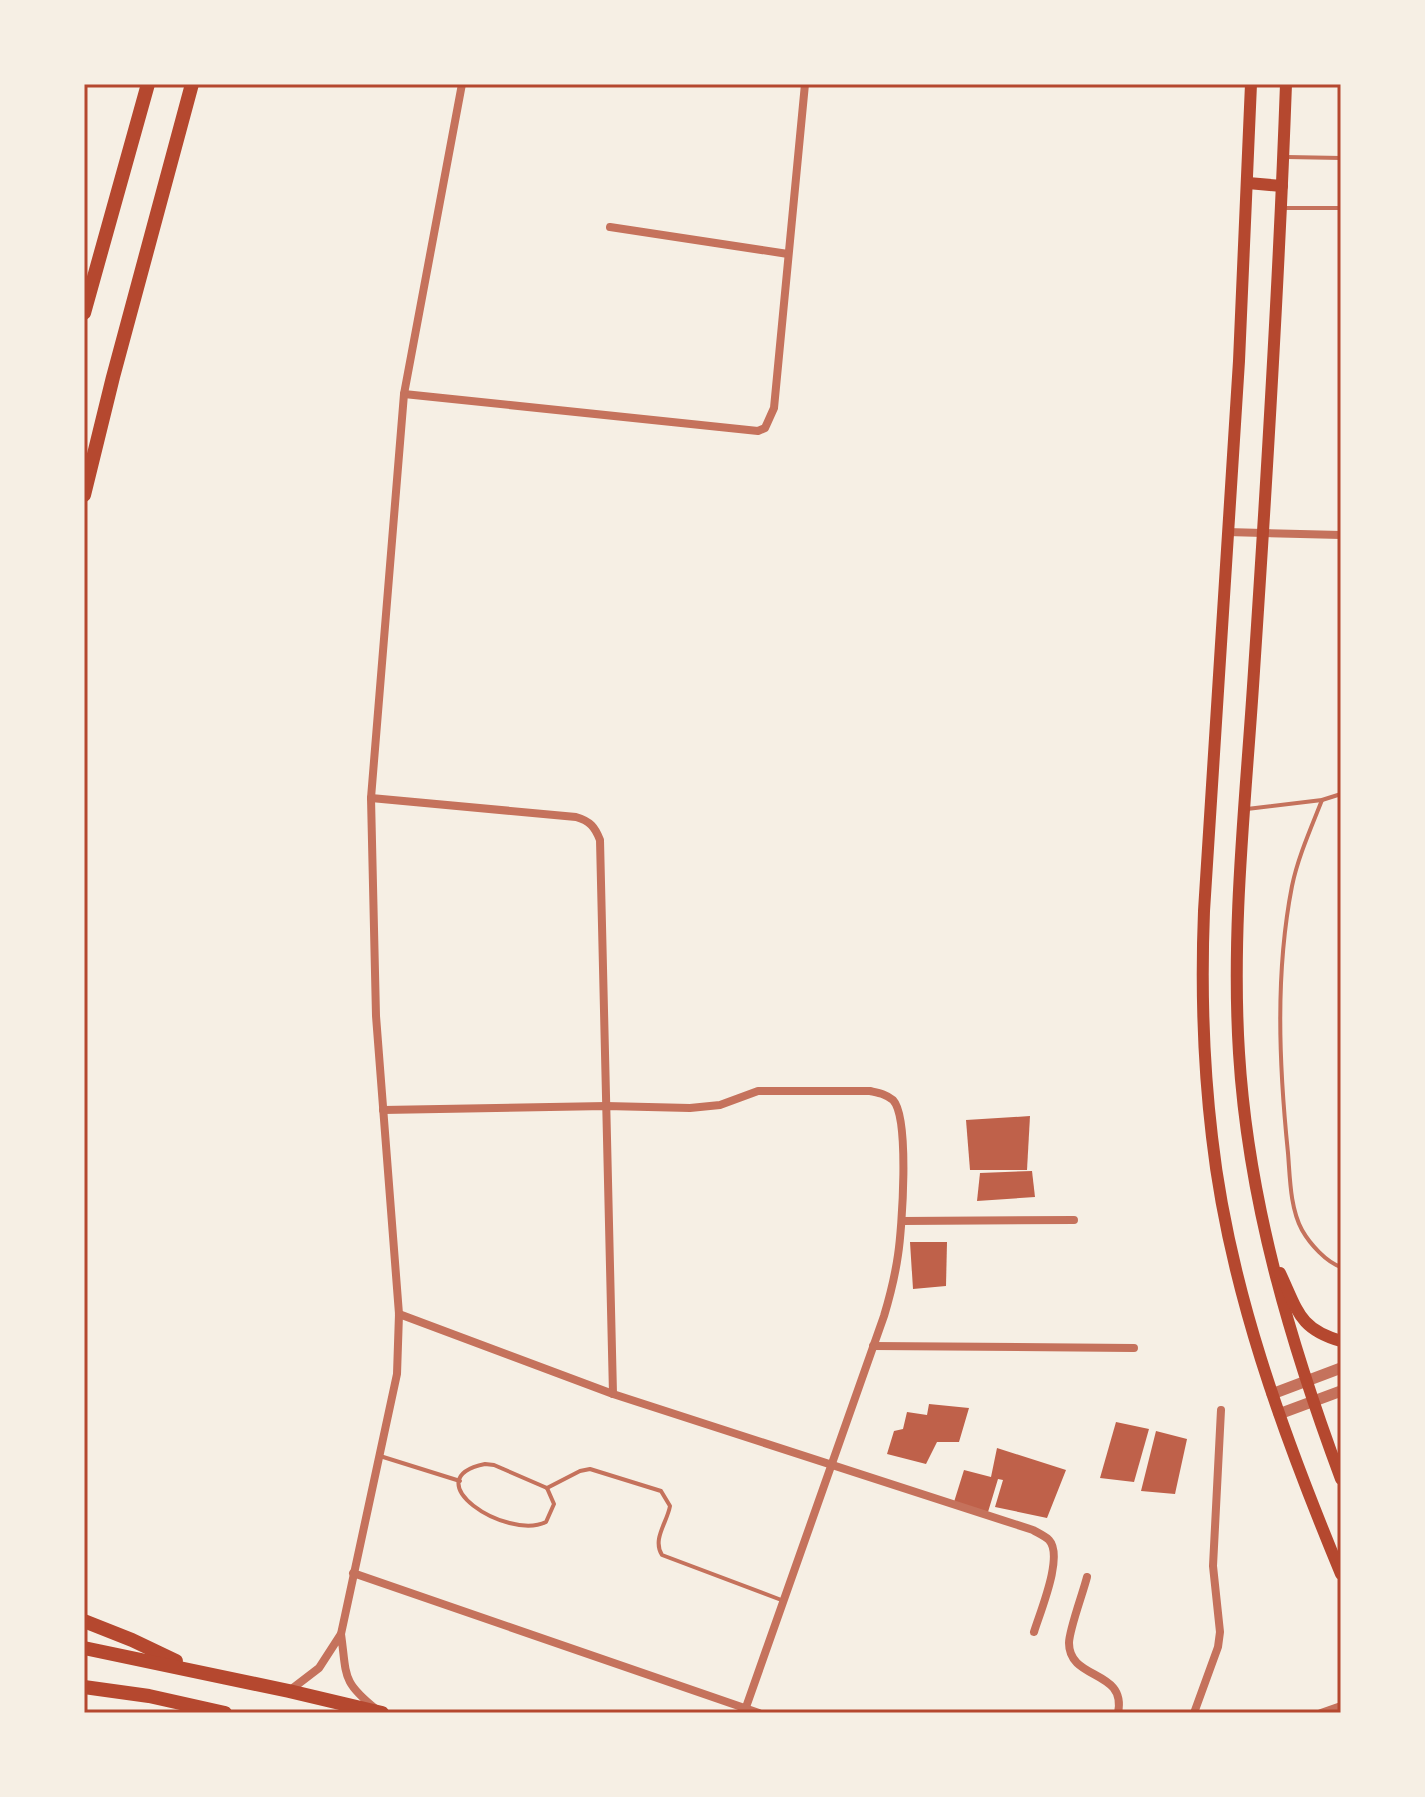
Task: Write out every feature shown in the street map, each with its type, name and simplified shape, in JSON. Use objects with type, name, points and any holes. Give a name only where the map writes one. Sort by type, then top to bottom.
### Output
[{"type":"main road","points":[[84,313],[148,84]]},
{"type":"main road","points":[[84,495],[192,84]]},
{"type":"main road","points":[[1251,84],[1248,183],[1204,911],[1204,1052],[1212,1139],[1227,1226],[1272,1394],[1341,1574]]},
{"type":"main road","points":[[1286,84],[1263,533],[1238,911],[1239,1055],[1248,1134],[1268,1247],[1305,1382],[1341,1479]]},
{"type":"main road","points":[[1248,183],[1282,186]]},
{"type":"main road","points":[[1268,1247],[1308,1327],[1319,1335],[1341,1341]]},
{"type":"main road","points":[[84,1621],[194,1670]]},
{"type":"main road","points":[[84,1648],[381,1712]]},
{"type":"main road","points":[[84,1687],[149,1696],[225,1713]]},
{"type":"street","points":[[381,1712],[356,1693],[348,1681],[341,1634],[397,1374],[399,1314],[376,1016],[371,798],[404,394],[462,84]]},
{"type":"street","points":[[404,394],[758,431],[765,428],[774,408],[805,84]]},
{"type":"street","points":[[610,227],[788,254]]},
{"type":"street","points":[[1227,532],[1341,535]]},
{"type":"street","points":[[371,798],[576,817],[587,820],[600,840],[613,1394]]},
{"type":"street","points":[[383,1110],[606,1106],[690,1108],[720,1105],[758,1091],[785,1089],[883,1093],[894,1101],[902,1125],[902,1221],[893,1285],[745,1710]]},
{"type":"street","points":[[902,1221],[1074,1220]]},
{"type":"street","points":[[399,1314],[613,1394],[1033,1530],[1048,1538],[1054,1548],[1055,1561],[1034,1632]]},
{"type":"street","points":[[873,1346],[1134,1348]]},
{"type":"street","points":[[1272,1394],[1341,1368]]},
{"type":"street","points":[[1279,1414],[1341,1391]]},
{"type":"street","points":[[1194,1713],[1218,1647],[1220,1632],[1213,1566],[1221,1410]]},
{"type":"street","points":[[353,1573],[759,1713]]},
{"type":"street","points":[[1087,1577],[1069,1645],[1072,1656],[1080,1666],[1115,1688],[1120,1696],[1118,1713]]},
{"type":"street","points":[[289,1691],[319,1668],[341,1634]]},
{"type":"street","points":[[1321,1713],[1341,1706]]},
{"type":"lane","points":[[1284,157],[1341,158]]},
{"type":"lane","points":[[1281,208],[1341,208]]},
{"type":"lane","points":[[1245,809],[1322,800],[1341,794]]},
{"type":"lane","points":[[1322,800],[1290,898],[1284,942],[1281,1064],[1292,1195],[1301,1228],[1317,1250],[1341,1267]]},
{"type":"lane","points":[[378,1456],[460,1481]]},
{"type":"lane","points":[[485,1464],[494,1465],[547,1488],[554,1504],[552,1514],[546,1522],[526,1527],[474,1509],[465,1502],[460,1492],[460,1481],[467,1470],[485,1464]]},
{"type":"lane","points":[[547,1488],[590,1469],[661,1491],[670,1506],[658,1539],[657,1548],[662,1555],[784,1601]]},
{"type":"building","points":[[1030,1116],[1027,1170],[970,1170],[966,1120]]},
{"type":"building","points":[[1032,1171],[1035,1197],[977,1201],[980,1173]]},
{"type":"building","points":[[910,1242],[947,1242],[946,1286],[913,1289]]},
{"type":"building","points":[[929,1404],[969,1408],[959,1442],[937,1442],[926,1464],[887,1454],[894,1431],[903,1429],[907,1412],[927,1415]]},
{"type":"building","points":[[1116,1422],[1149,1429],[1134,1482],[1100,1478]]},
{"type":"building","points":[[1156,1431],[1187,1439],[1175,1494],[1141,1491]]},
{"type":"building","points":[[997,1448],[1066,1470],[1047,1518],[995,1507],[1003,1480],[998,1479],[988,1512],[954,1502],[964,1470],[991,1477]]}]
